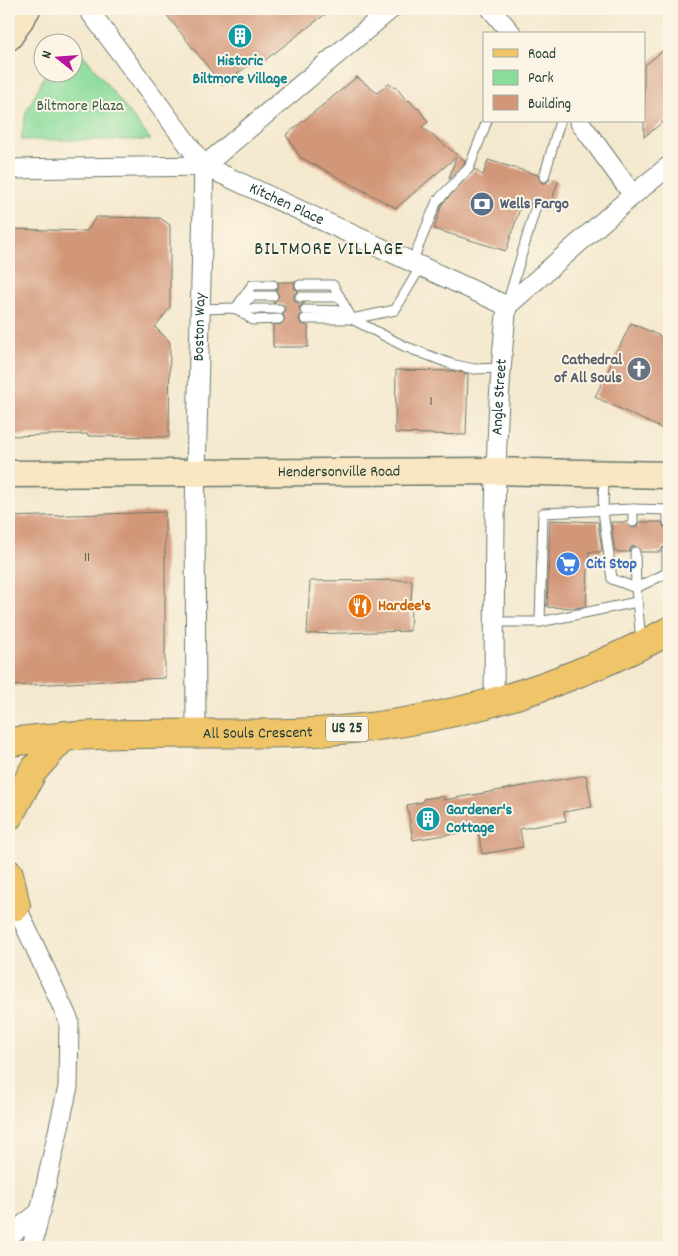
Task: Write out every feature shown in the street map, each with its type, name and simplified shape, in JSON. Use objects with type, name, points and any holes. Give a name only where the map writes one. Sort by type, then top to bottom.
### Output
[{"type":"main road","points":[[9,37],[27,9]]},
{"type":"main road","name":"Hendersonville Road","points":[[9,474],[495,471],[669,476]]},
{"type":"main road","name":"All Souls Crescent","points":[[9,742],[65,735],[196,732],[294,733],[370,727],[420,720],[494,703],[546,687],[669,632]]},
{"type":"main road","points":[[9,816],[33,771],[65,735]]},
{"type":"main road","points":[[9,874],[12,903]]},
{"type":"street","points":[[88,9],[204,166]]},
{"type":"street","points":[[9,169],[204,166],[391,9]]},
{"type":"street","points":[[490,9],[510,32]]},
{"type":"street","points":[[580,122],[633,195]]},
{"type":"street","name":"Kitchen Place","points":[[204,166],[507,306]]},
{"type":"street","name":"Boston Way","points":[[196,732],[196,472],[204,166]]},
{"type":"street","points":[[507,306],[633,195],[669,166]]},
{"type":"street","name":"Angle Street","points":[[494,703],[495,471],[500,368],[507,306]]},
{"type":"street","points":[[12,903],[68,1021],[68,1087],[32,1247]]},
{"type":"street","points":[[9,1236],[40,1210]]},
{"type":"lane","points":[[305,320],[352,320],[395,310],[417,264],[437,201],[469,168],[486,122]]},
{"type":"lane","points":[[544,177],[560,122]]},
{"type":"lane","points":[[507,306],[536,206]]},
{"type":"lane","points":[[236,308],[252,284],[273,285]]},
{"type":"lane","points":[[300,285],[333,285],[352,320],[404,346],[451,364],[474,368],[500,368]]},
{"type":"lane","points":[[236,308],[253,296],[273,296]]},
{"type":"lane","points":[[300,297],[340,297]]},
{"type":"lane","points":[[236,308],[254,320],[279,319]]},
{"type":"lane","points":[[200,309],[279,309]]},
{"type":"lane","points":[[305,310],[347,311]]},
{"type":"lane","points":[[604,473],[604,511],[612,579],[636,588],[668,572],[667,552]]},
{"type":"lane","points":[[540,622],[543,513],[633,509],[668,510],[668,522]]},
{"type":"lane","points":[[633,509],[633,522]]},
{"type":"lane","points":[[635,552],[641,646]]},
{"type":"lane","points":[[494,622],[540,622],[637,602]]},
{"type":"green space","name":"Biltmore Plaza","points":[[82,53],[151,140],[21,140],[26,112],[41,82],[82,82]]},
{"type":"building","name":"Historic Biltmore Village","points":[[162,9],[332,9],[264,61],[260,57],[222,85]]},
{"type":"building","points":[[669,46],[669,117],[644,137],[644,122],[646,122],[646,64]]},
{"type":"building","points":[[357,77],[377,93],[389,83],[394,88],[395,86],[407,101],[409,100],[418,108],[428,122],[422,127],[465,161],[464,165],[449,179],[456,157],[396,208],[300,157],[286,135]]},
{"type":"building","name":"Wells Fargo","points":[[488,160],[538,175],[542,183],[546,183],[550,179],[558,181],[549,210],[542,208],[538,200],[534,200],[530,204],[522,202],[506,251],[434,229],[442,204],[475,169],[483,176]]},
{"type":"building","points":[[96,217],[160,218],[170,225],[170,308],[155,327],[170,342],[169,437],[88,436],[88,434],[9,436],[9,229],[87,231]]},
{"type":"building","points":[[278,282],[295,282],[294,288],[299,291],[294,294],[294,300],[297,303],[305,303],[299,307],[301,314],[299,319],[301,324],[308,326],[308,347],[273,347],[273,325],[282,324],[285,319],[283,314],[284,305],[273,303],[279,296],[276,290],[279,288]]},
{"type":"building","name":"Cathedral of All Souls","points":[[631,323],[669,340],[669,432],[595,397]]},
{"type":"building","points":[[396,370],[454,371],[468,374],[466,435],[395,433]]},
{"type":"building","points":[[165,512],[165,678],[11,686],[9,517]]},
{"type":"building","name":"Citi Stop","points":[[550,520],[598,522],[602,552],[589,552],[586,606],[576,608],[547,607]]},
{"type":"building","points":[[611,522],[627,522],[633,528],[637,527],[639,522],[662,522],[664,527],[669,528],[669,546],[663,547],[661,552],[641,552],[635,546],[631,547],[629,552],[615,552]]},
{"type":"building","name":"Hardee's","points":[[412,580],[410,631],[307,634],[310,581]]},
{"type":"building","points":[[586,775],[592,807],[564,812],[566,821],[520,829],[523,847],[482,854],[478,830],[413,840],[407,805],[423,802],[423,799],[443,796],[444,800]]},
{"type":"place","name":"Historic Biltmore Village","points":[[240,36]]},
{"type":"place","name":"Wells Fargo","points":[[482,204]]},
{"type":"place","name":"Cathedral of All Souls","points":[[639,369]]},
{"type":"place","name":"Citi Stop","points":[[568,564]]},
{"type":"place","name":"Hardee's","points":[[360,606]]},
{"type":"place","name":"Gardener's Cottage","points":[[428,819]]},
{"type":"district","name":"BILTMORE VILLAGE","points":[[329,250]]}]
